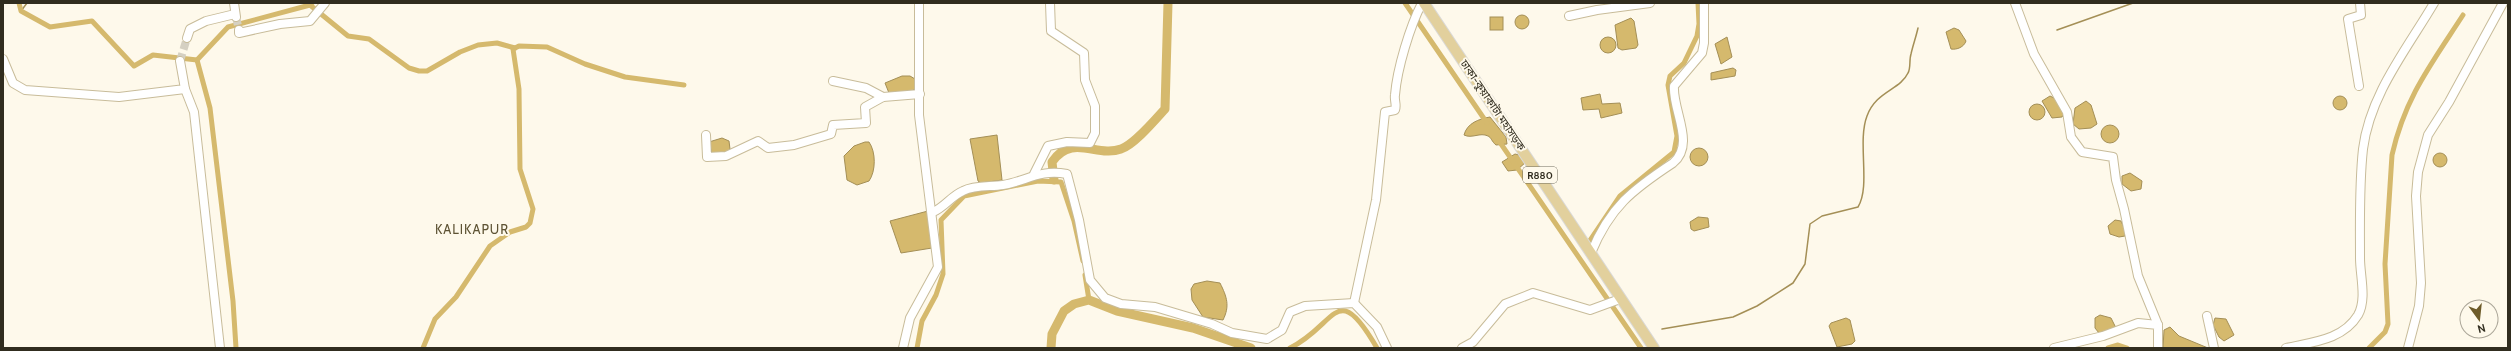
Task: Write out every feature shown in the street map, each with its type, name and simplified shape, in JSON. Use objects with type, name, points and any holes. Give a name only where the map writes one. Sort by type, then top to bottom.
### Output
[{"type":"main road","name":"ঢাকা-কুয়াকাটা মহাসড়ক","points":[[1423,3],[1592,253],[1654,348]]},
{"type":"street","points":[[188,38],[190,29],[206,21],[235,15],[234,3]]},
{"type":"street","points":[[239,30],[239,33],[280,24],[310,21],[325,3]]},
{"type":"street","points":[[903,348],[910,318],[938,267],[932,212],[922,145],[919,3]]},
{"type":"street","points":[[1034,174],[1048,146],[1067,142],[1090,143],[1095,133],[1095,106],[1085,80],[1084,53],[1051,31],[1050,3]]},
{"type":"street","points":[[1354,303],[1376,200],[1385,112],[1395,110],[1395,95],[1414,18],[1423,3]]},
{"type":"street","points":[[1568,16],[1622,4],[1650,3]]},
{"type":"street","points":[[1592,253],[1603,226],[1618,205],[1673,163],[1680,155],[1683,145],[1674,86],[1702,53],[1704,44],[1704,3]]},
{"type":"street","points":[[2015,3],[2034,54],[2068,112],[2071,137],[2082,152],[2113,157],[2116,180],[2124,209],[2138,276],[2158,325],[2158,348]]},
{"type":"street","points":[[2359,86],[2348,19],[2361,15],[2360,3]]},
{"type":"street","points":[[2286,348],[2340,334],[2356,318],[2361,309],[2360,244],[2363,149],[2376,106],[2387,81],[2434,3]]},
{"type":"street","points":[[2408,348],[2419,306],[2421,283],[2416,196],[2418,172],[2428,135],[2449,102],[2503,3]]},
{"type":"street","points":[[3,59],[13,83],[25,90],[119,97],[185,89]]},
{"type":"street","points":[[180,61],[185,89],[194,112],[220,348]]},
{"type":"street","points":[[833,81],[866,88],[883,97]]},
{"type":"street","points":[[706,135],[707,157],[726,156],[758,140],[768,148],[794,145],[831,134],[833,125],[866,123],[865,107],[883,97],[920,94]]},
{"type":"street","points":[[932,212],[941,208],[963,191],[1006,184],[1034,174],[1067,174],[1079,220],[1090,280],[1105,298],[1127,305],[1155,307],[1212,324],[1232,333],[1266,339],[1282,330],[1290,312],[1305,306],[1354,303],[1377,327],[1387,348]]},
{"type":"street","points":[[1462,348],[1473,342],[1505,304],[1533,293],[1590,310],[1620,298]]},
{"type":"street","points":[[2207,316],[2214,348]]},
{"type":"street","points":[[2054,348],[2103,336],[2138,323],[2158,325]]},
{"type":"shaded area","points":[[1519,15],[1525,15],[1529,19],[1529,25],[1525,29],[1519,29],[1515,25],[1515,19]]},
{"type":"shaded area","points":[[1490,17],[1503,17],[1503,30],[1490,30]]},
{"type":"shaded area","points":[[1631,18],[1634,21],[1638,45],[1636,48],[1622,50],[1618,48],[1615,25]]},
{"type":"shaded area","points":[[1954,28],[1959,30],[1966,41],[1960,48],[1951,49],[1946,32]]},
{"type":"shaded area","points":[[1608,37],[1614,39],[1616,45],[1614,51],[1608,53],[1602,51],[1600,45],[1602,39]]},
{"type":"shaded area","points":[[1727,37],[1732,57],[1721,64],[1715,44]]},
{"type":"shaded area","points":[[1733,68],[1736,70],[1735,76],[1711,80],[1711,73]]},
{"type":"shaded area","points":[[902,76],[910,76],[915,79],[917,85],[913,91],[889,93],[885,83]]},
{"type":"shaded area","points":[[1600,94],[1602,104],[1620,103],[1622,113],[1601,118],[1599,109],[1583,110],[1581,98]]},
{"type":"shaded area","points":[[2050,96],[2056,99],[2064,114],[2062,117],[2052,118],[2042,101]]},
{"type":"shaded area","points":[[2337,96],[2343,96],[2347,100],[2347,106],[2343,110],[2337,110],[2333,106],[2333,100]]},
{"type":"shaded area","points":[[2086,101],[2091,105],[2097,124],[2091,128],[2079,129],[2073,124],[2075,108]]},
{"type":"shaded area","points":[[2034,104],[2040,104],[2045,109],[2043,118],[2040,120],[2034,120],[2029,115],[2029,109]]},
{"type":"shaded area","points":[[1490,117],[1506,137],[1507,144],[1496,145],[1489,137],[1485,135],[1464,135],[1468,127],[1478,120]]},
{"type":"shaded area","points":[[2110,125],[2116,128],[2119,134],[2116,140],[2110,143],[2104,140],[2101,134],[2104,128]]},
{"type":"shaded area","points":[[997,135],[1002,180],[981,183],[978,181],[970,139]]},
{"type":"shaded area","points":[[722,138],[729,141],[729,152],[712,154],[709,142]]},
{"type":"shaded area","points":[[869,142],[873,151],[874,167],[869,181],[857,185],[847,180],[844,156],[854,146]]},
{"type":"shaded area","points":[[1699,148],[1705,151],[1708,157],[1705,163],[1699,166],[1693,163],[1690,157],[1693,151]]},
{"type":"shaded area","points":[[2437,153],[2443,153],[2447,157],[2447,163],[2443,167],[2437,167],[2433,163],[2433,157]]},
{"type":"shaded area","points":[[1515,154],[1523,156],[1526,162],[1517,170],[1508,171],[1502,162]]},
{"type":"shaded area","points":[[2130,173],[2142,181],[2141,189],[2131,191],[2122,184],[2122,176]]},
{"type":"shaded area","points":[[928,211],[932,248],[901,253],[890,221]]},
{"type":"shaded area","points":[[1698,217],[1708,218],[1709,227],[1694,231],[1691,229],[1690,222]]},
{"type":"shaded area","points":[[2115,220],[2121,221],[2125,230],[2125,236],[2119,237],[2110,234],[2108,226]]},
{"type":"shaded area","points":[[1207,281],[1220,283],[1227,302],[1223,320],[1203,317],[1192,300],[1191,289],[1194,284]]},
{"type":"shaded area","points":[[2100,315],[2111,318],[2116,328],[2099,333],[2095,328],[2095,318]]},
{"type":"shaded area","points":[[1846,318],[1850,320],[1855,341],[1852,344],[1837,347],[1829,326],[1831,323]]},
{"type":"shaded area","points":[[2215,318],[2226,319],[2234,335],[2224,341],[2219,337],[2213,325]]},
{"type":"shaded area","points":[[2170,327],[2179,336],[2208,348],[2163,348],[2164,330]]},
{"type":"waterway","points":[[19,3],[21,11],[50,27],[92,21],[134,66],[153,55],[197,60]]},
{"type":"waterway","points":[[21,11],[27,3]]},
{"type":"waterway","points":[[236,348],[233,301],[210,108],[197,60],[228,27],[310,5],[312,3]]},
{"type":"waterway","points":[[1054,180],[1052,162],[1060,153],[1068,149],[1076,148],[1112,151],[1126,147],[1132,143],[1165,109],[1168,3]]},
{"type":"waterway","points":[[1405,3],[1487,123]]},
{"type":"waterway","points":[[1589,242],[1620,196],[1674,152],[1677,136],[1668,85],[1670,76],[1684,63],[1697,36],[1699,24],[1698,3]]},
{"type":"waterway","points":[[2057,30],[2133,3]]},
{"type":"waterway","points":[[310,5],[348,36],[369,39],[409,68],[419,71],[427,71],[460,52],[478,45],[497,43],[515,48]]},
{"type":"waterway","points":[[2369,348],[2385,332],[2388,324],[2385,264],[2392,155],[2404,115],[2412,98],[2430,65],[2463,15]]},
{"type":"waterway","points":[[1662,329],[1733,317],[1757,306],[1793,283],[1805,264],[1810,224],[1822,216],[1858,207],[1862,198],[1863,188],[1863,138],[1867,116],[1876,101],[1904,79],[1908,73],[1910,56],[1918,28]]},
{"type":"waterway","points":[[423,348],[435,319],[456,297],[490,246],[510,232],[526,227],[530,223],[533,209],[520,169],[519,89],[513,49],[519,46],[547,47],[585,64],[625,77],[684,85]]},
{"type":"waterway","points":[[1499,141],[1641,348]]},
{"type":"waterway","points":[[917,348],[922,321],[936,295],[943,274],[941,220],[964,196],[1038,181],[1061,182],[1074,221],[1083,261]]},
{"type":"waterway","points":[[1085,275],[1089,300]]},
{"type":"waterway","points":[[1051,348],[1052,334],[1064,311],[1074,304],[1089,300],[1117,311],[1193,328],[1251,348]]},
{"type":"waterway","points":[[1290,348],[1306,338],[1327,319],[1336,313],[1344,311],[1353,315],[1377,348]]},
{"type":"waterway","points":[[2108,348],[2118,345],[2127,348]]},
{"type":"tunnel","points":[[236,17],[239,30]]},
{"type":"tunnel","points":[[180,61],[187,38]]},
{"type":"district","name":"KALIKAPUR","points":[[472,229]]}]
